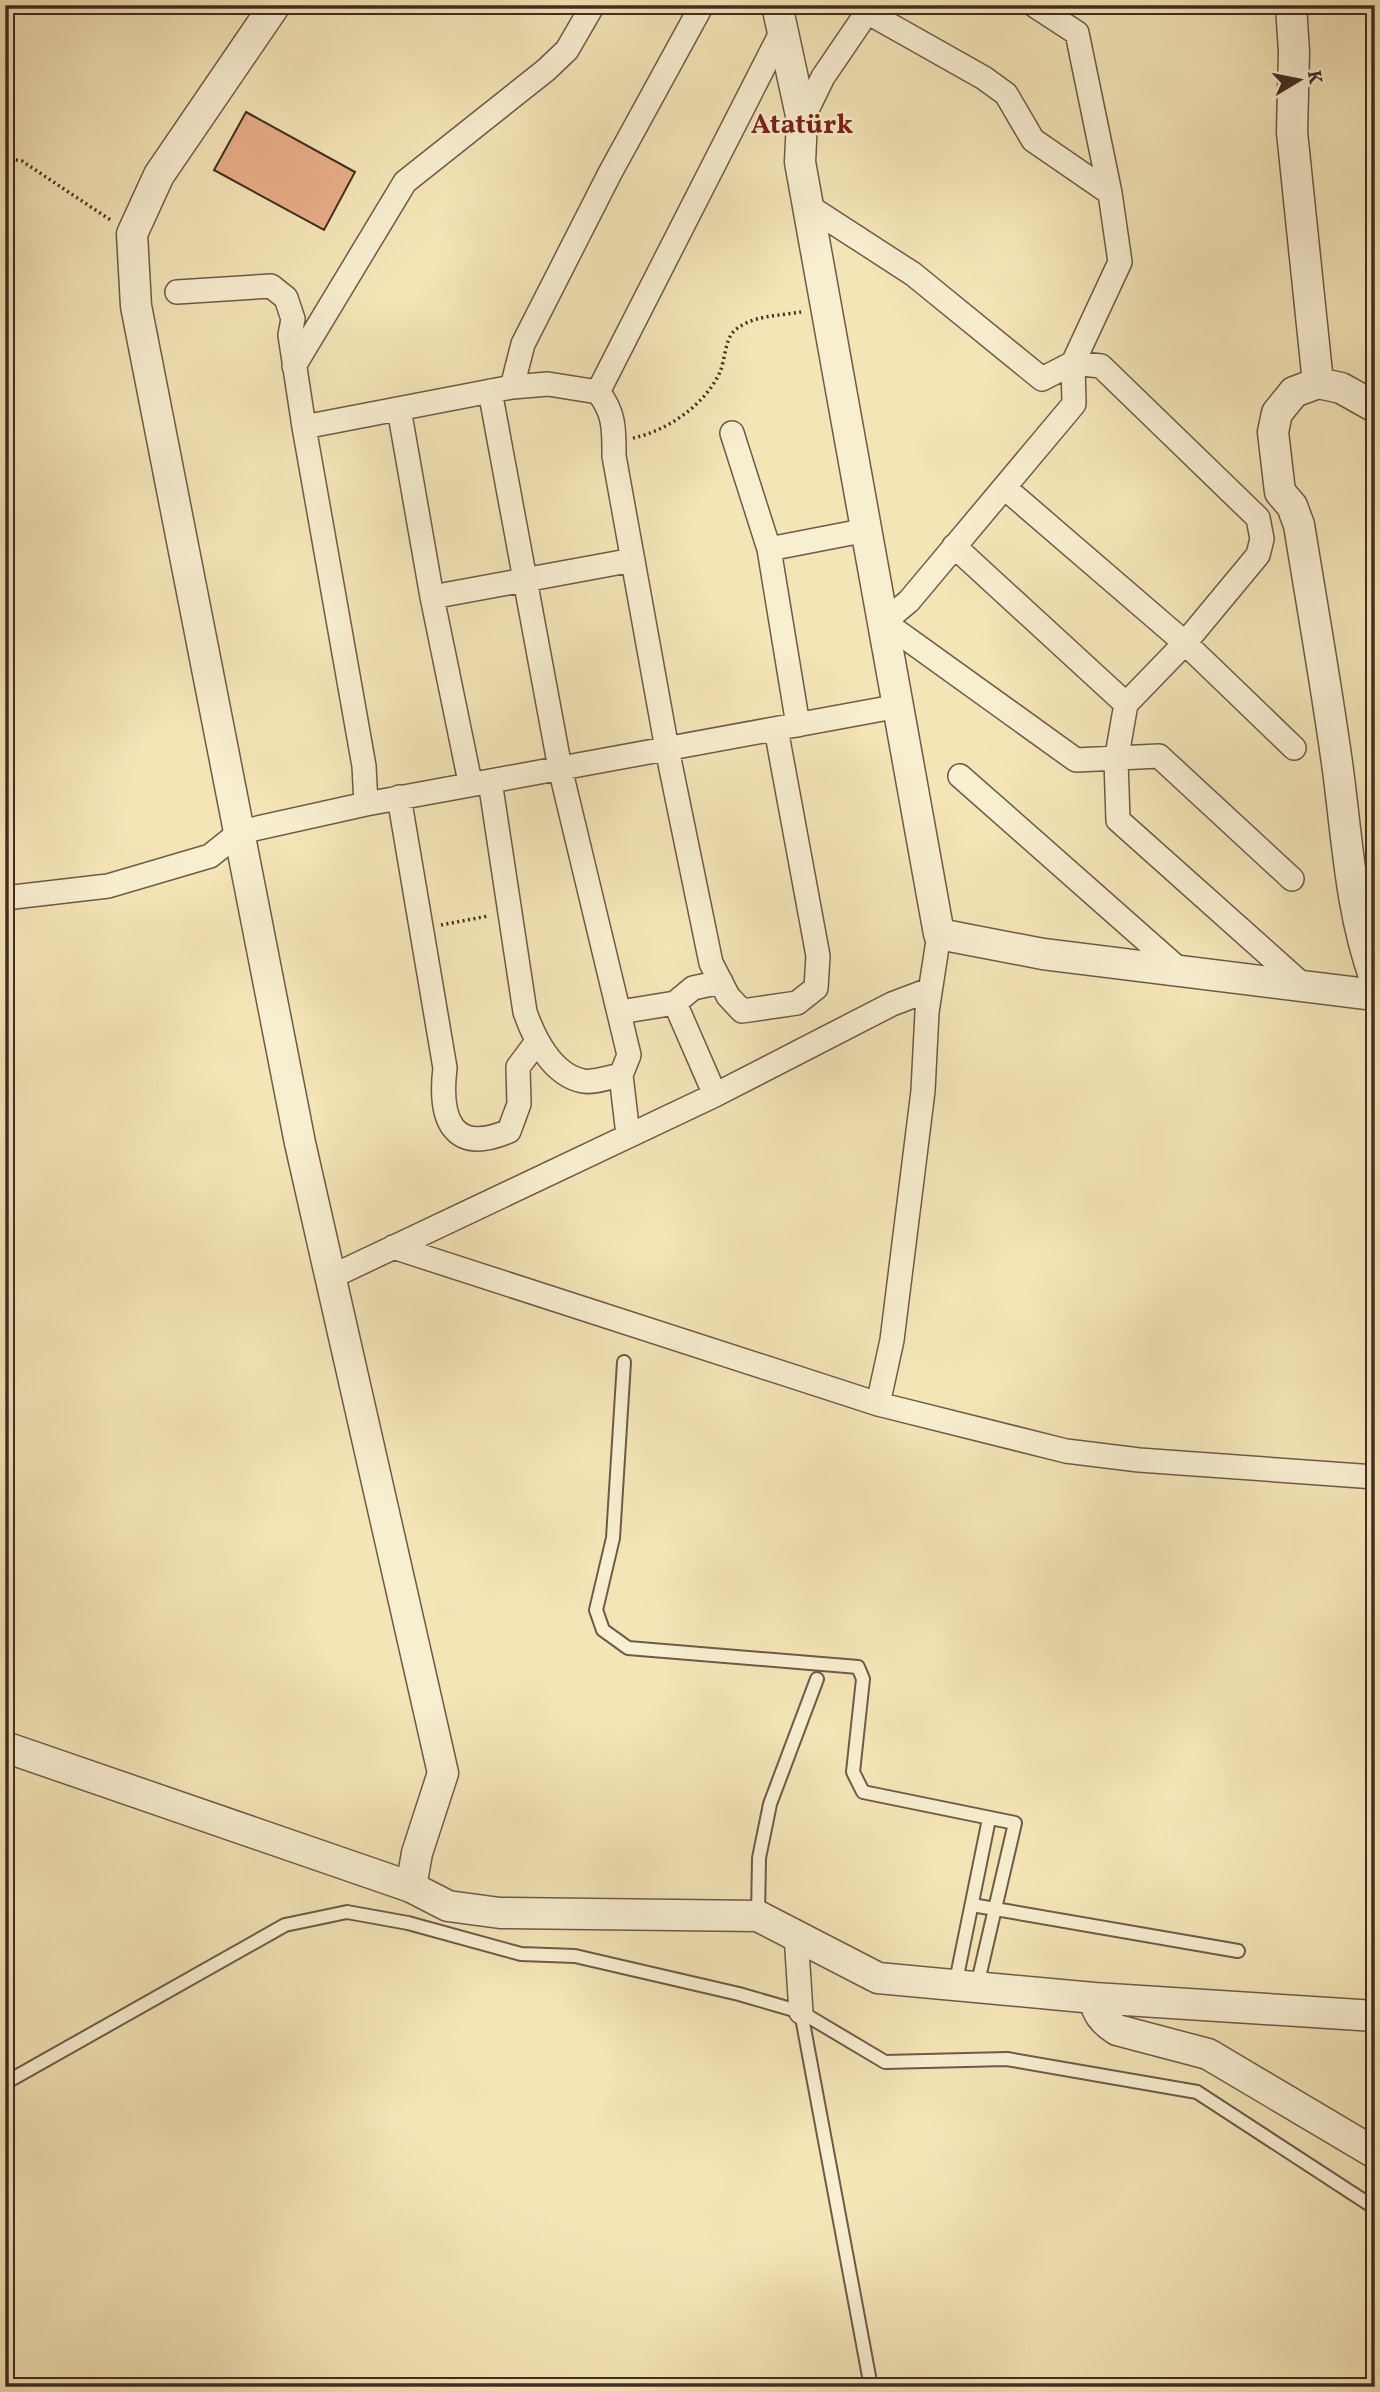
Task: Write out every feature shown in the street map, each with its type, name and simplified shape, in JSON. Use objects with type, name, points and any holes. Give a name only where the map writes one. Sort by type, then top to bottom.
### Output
[{"type":"street","points":[[275,5],[159,175],[132,234],[136,306],[300,1143],[443,1773],[417,1853],[411,1887]]},
{"type":"street","points":[[294,366],[405,182],[546,70],[567,50],[593,5]]},
{"type":"street","points":[[628,1135],[621,1076],[629,1055],[560,768],[525,580],[501,389],[610,173],[702,5]]},
{"type":"street","points":[[884,622],[909,601],[1074,404],[1073,363],[1120,262],[1110,193],[1077,33],[1034,5]]},
{"type":"street","points":[[1291,5],[1292,132],[1318,383]]},
{"type":"street","points":[[802,120],[823,77],[870,9],[1006,94],[1032,140],[1110,193]]},
{"type":"street","points":[[598,392],[779,18]]},
{"type":"street","points":[[779,18],[802,120],[800,162],[939,934],[929,990],[923,1091],[894,1326],[878,1404]]},
{"type":"street","points":[[808,206],[913,274],[1042,379],[1073,363],[1101,366],[1258,518],[1262,540],[1258,555],[1185,642],[1126,704],[1116,761],[1118,820],[1305,987]]},
{"type":"street","points":[[177,292],[271,286],[286,298],[293,319],[290,335],[294,366],[364,766],[366,804]]},
{"type":"street","points":[[1375,407],[1341,388],[1318,383],[1294,392],[1277,413],[1273,432],[1280,492],[1292,506],[1299,525],[1337,761],[1353,888],[1363,946],[1375,979]]},
{"type":"street","points":[[304,427],[501,389],[548,384],[598,392]]},
{"type":"street","points":[[598,392],[614,419],[614,442],[633,560],[667,749],[711,963],[742,1011],[797,1003],[816,988],[818,956],[776,729]]},
{"type":"street","points":[[399,410],[432,597],[480,782],[509,912],[525,1012],[536,1043],[555,1065],[582,1081],[621,1076]]},
{"type":"street","points":[[732,433],[769,549],[799,725]]},
{"type":"street","points":[[1005,488],[1185,642],[1294,748]]},
{"type":"street","points":[[769,549],[867,530]]},
{"type":"street","points":[[954,546],[1126,704]]},
{"type":"street","points":[[432,597],[633,560]]},
{"type":"street","points":[[884,622],[1076,760],[1116,761],[1159,756],[1292,879]]},
{"type":"street","points":[[5,898],[108,886],[210,856],[240,832],[366,804],[899,706]]},
{"type":"street","points":[[960,776],[1182,972]]},
{"type":"street","points":[[399,797],[445,1068],[441,1097],[444,1112],[453,1129],[471,1138],[492,1138],[509,1131],[519,1104],[518,1067],[536,1043]]},
{"type":"street","points":[[939,934],[1043,954],[1375,995]]},
{"type":"street","points":[[620,1012],[675,1003],[693,988],[721,982]]},
{"type":"street","points":[[331,1277],[715,1095],[892,1004],[929,990]]},
{"type":"street","points":[[675,1003],[715,1095]]},
{"type":"street","points":[[393,1247],[878,1404],[1066,1451],[1101,1457],[1375,1476]]},
{"type":"street","points":[[5,1747],[411,1887],[448,1906],[500,1913],[758,1916],[878,1978],[1094,1998],[1375,2016]]},
{"type":"street","points":[[796,1935],[801,2012]]},
{"type":"street","points":[[1094,1998],[1097,2012],[1105,2023],[1117,2030],[1208,2054],[1375,2153]]},
{"type":"lane","points":[[624,1363],[613,1538],[597,1599],[598,1620],[603,1630],[610,1638],[628,1648],[858,1667],[863,1679],[853,1772],[858,1786],[870,1796],[1015,1824],[995,1909],[966,1987]]},
{"type":"lane","points":[[758,1916],[759,1858],[770,1804],[817,1679]]},
{"type":"lane","points":[[966,1987],[972,1905],[989,1819]]},
{"type":"lane","points":[[972,1905],[1238,1951]]},
{"type":"lane","points":[[5,2083],[285,1925],[347,1912],[408,1923],[521,1954],[575,1956],[739,1994],[801,2012],[886,2062],[1007,2059],[1197,2092],[1375,2208]]},
{"type":"lane","points":[[801,2012],[871,2387]]},
{"type":"path","points":[[5,159],[22,161],[132,234]]},
{"type":"path","points":[[614,442],[656,433],[685,414],[719,373],[732,333],[753,320],[827,308]]},
{"type":"path","points":[[421,928],[509,912]]},
{"type":"building","points":[[246,112],[355,172],[324,230],[214,170]]},
{"type":"district","name":"Atatürk","points":[[802,123]]}]
